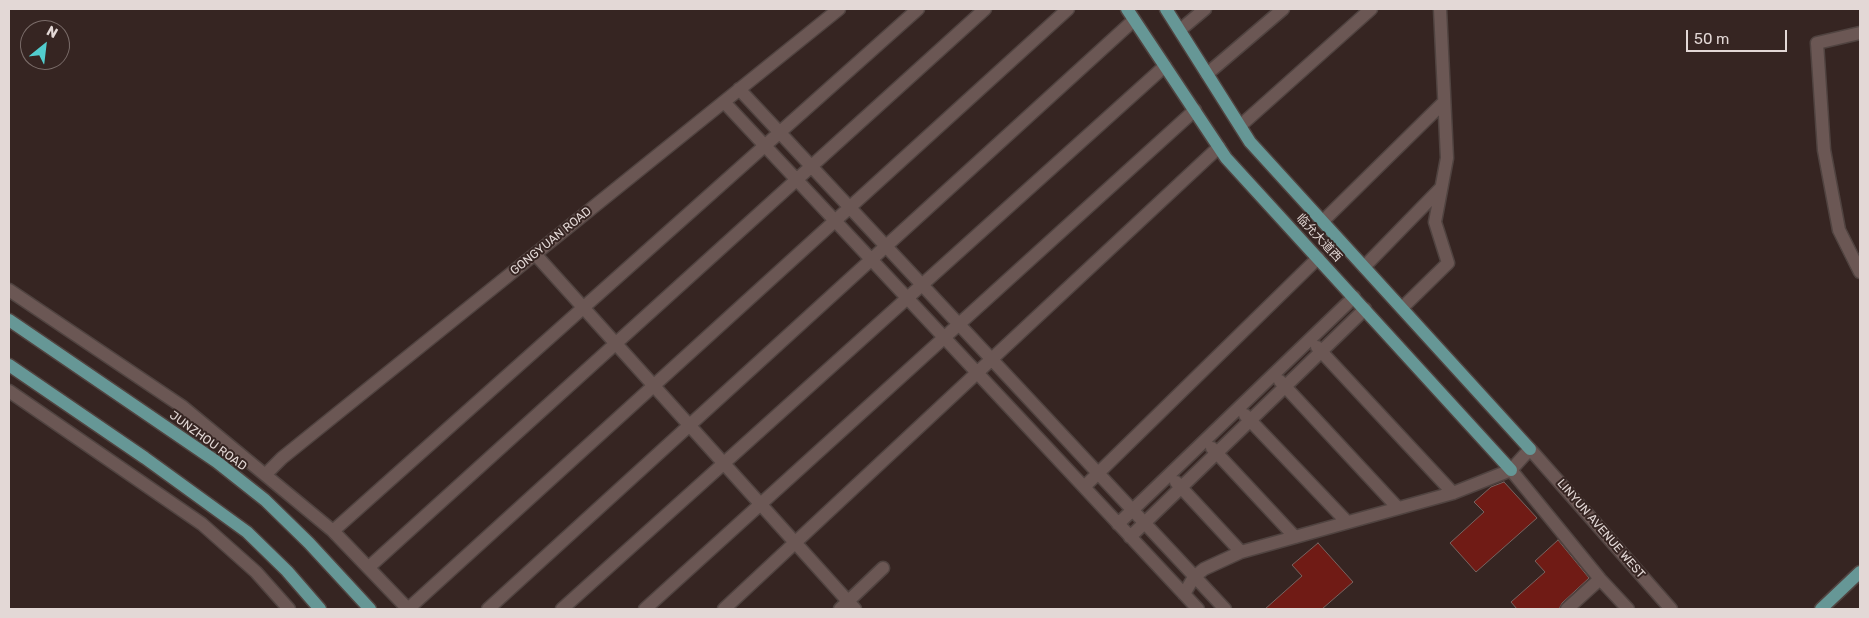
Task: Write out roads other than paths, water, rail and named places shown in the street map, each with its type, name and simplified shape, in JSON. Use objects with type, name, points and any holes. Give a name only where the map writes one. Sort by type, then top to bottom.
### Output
[{"type":"main road","name":"临允大道西","points":[[1127,9],[1226,158],[1511,470]]},
{"type":"main road","name":"临允大道西","points":[[1166,9],[1250,142],[1530,449]]},
{"type":"main road","name":"JUNZHOU ROAD","points":[[9,320],[217,462],[265,500],[309,543],[370,609]]},
{"type":"main road","points":[[9,365],[145,458],[247,532],[287,571],[320,609]]},
{"type":"main road","points":[[1821,609],[1860,572]]},
{"type":"street","name":"GONGYUAN ROAD","points":[[266,474],[282,458],[839,9]]},
{"type":"street","points":[[333,531],[918,9]]},
{"type":"street","points":[[369,567],[985,9]]},
{"type":"street","points":[[9,290],[183,407],[333,531],[408,609],[1068,9]]},
{"type":"street","points":[[1180,30],[1205,9]]},
{"type":"street","points":[[1207,74],[1282,9]]},
{"type":"street","points":[[1240,126],[1370,9]]},
{"type":"street","points":[[1402,308],[1448,263],[1435,222],[1447,158],[1440,9]]},
{"type":"street","points":[[488,609],[1134,20]]},
{"type":"street","points":[[1860,33],[1817,43],[1824,150],[1839,230],[1860,272]]},
{"type":"street","points":[[562,609],[1165,66]]},
{"type":"street","points":[[739,89],[1225,609]]},
{"type":"street","points":[[724,102],[1198,609]]},
{"type":"street","points":[[1322,221],[1444,102]]},
{"type":"street","points":[[645,609],[1195,110]]},
{"type":"street","points":[[724,609],[1219,147]]},
{"type":"street","points":[[1364,267],[1442,188]]},
{"type":"street","points":[[534,254],[795,543],[848,607],[883,568]]},
{"type":"street","points":[[1084,487],[1318,258]]},
{"type":"street","points":[[1118,524],[1354,297]]},
{"type":"street","points":[[1130,537],[1365,309]]},
{"type":"street","points":[[1310,339],[1453,493]]},
{"type":"street","points":[[1274,374],[1398,508]]},
{"type":"street","points":[[9,391],[202,524],[256,572],[289,609]]},
{"type":"street","points":[[1238,408],[1347,522]]},
{"type":"street","points":[[1205,440],[1295,537]]},
{"type":"street","points":[[1184,594],[1194,577],[1204,569],[1241,552],[1453,493],[1511,470],[1530,449]]},
{"type":"street","name":"LINYUN AVENUE WEST","points":[[1530,449],[1671,609]]},
{"type":"street","points":[[1511,470],[1600,579],[1628,609]]},
{"type":"street","points":[[1169,474],[1241,552]]},
{"type":"street","points":[[1567,609],[1600,579]]}]
